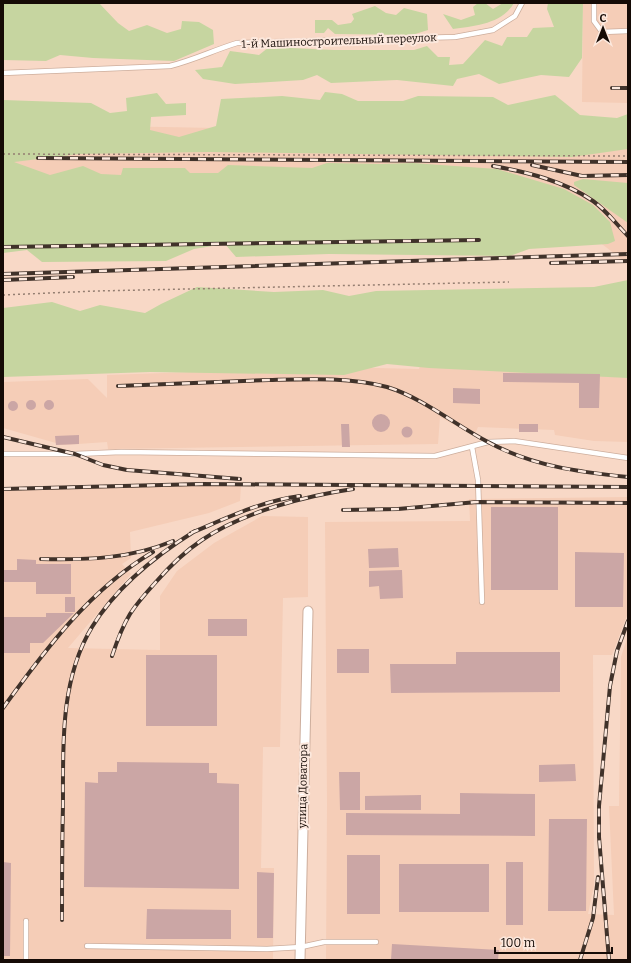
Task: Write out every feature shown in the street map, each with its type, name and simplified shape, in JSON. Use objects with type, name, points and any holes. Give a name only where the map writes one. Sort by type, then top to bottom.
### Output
[{"type":"street","name":"улица Доватора","points":[[300,960],[308,611]]},
{"type":"lane","name":"1-й Машиностроительный переулок","points":[[3,73],[170,66],[193,61],[216,50],[237,43],[455,37],[493,30],[515,16],[522,3]]},
{"type":"lane","points":[[594,3],[594,21],[602,32],[628,31]]},
{"type":"lane","points":[[3,454],[75,454],[121,452],[435,456],[488,442],[514,441],[628,458]]},
{"type":"lane","points":[[472,447],[478,476],[482,602]]},
{"type":"lane","points":[[26,921],[26,960]]},
{"type":"lane","points":[[87,946],[267,949],[301,947],[324,942],[376,942]]},
{"type":"path","points":[[3,154],[628,156]]},
{"type":"path","points":[[3,295],[96,291],[509,282]]},
{"type":"shaded area","points":[[583,3],[628,3],[628,103],[582,102]]},
{"type":"shaded area","points":[[3,124],[522,134],[628,134],[628,264],[534,192],[3,177]]},
{"type":"shaded area","points":[[420,366],[628,375],[628,442],[594,441],[555,435],[554,430],[478,427],[474,436],[440,417],[438,444],[108,449],[107,442],[63,445],[3,428],[3,382],[88,379],[107,398],[107,375],[333,367],[419,369]]},
{"type":"shaded area","points":[[241,485],[240,501],[209,513],[130,532],[131,558],[122,564],[131,574],[68,648],[160,650],[160,596],[177,571],[214,543],[262,516],[308,517],[308,597],[283,598],[280,747],[263,747],[261,868],[274,868],[273,960],[3,960],[3,488]]},
{"type":"shaded area","points":[[628,497],[628,613],[612,655],[593,655],[594,885],[588,914],[614,915],[609,806],[619,806],[621,657],[628,635],[628,960],[326,960],[327,804],[325,522],[470,521],[469,499]]},
{"type":"green space","points":[[3,3],[99,3],[118,23],[129,31],[147,25],[167,33],[181,29],[182,21],[199,22],[213,30],[214,44],[174,61],[93,58],[60,55],[46,61],[3,60]]},
{"type":"green space","points":[[478,3],[485,3],[493,9],[503,3],[514,3],[509,10],[495,20],[470,27],[453,29],[443,14],[461,20],[475,15],[473,7]]},
{"type":"green space","points":[[548,3],[583,3],[582,58],[569,77],[541,75],[499,84],[479,74],[457,79],[453,86],[397,80],[331,83],[317,75],[303,80],[235,84],[203,79],[195,70],[222,67],[230,51],[259,55],[269,47],[334,50],[414,50],[427,46],[438,57],[450,57],[449,65],[463,64],[485,40],[502,46],[507,37],[527,37],[533,28],[554,27],[547,9]]},
{"type":"green space","points":[[375,6],[386,13],[396,15],[404,8],[427,14],[428,30],[412,35],[335,34],[328,28],[324,33],[315,33],[315,20],[332,20],[338,25],[351,23],[354,19],[352,14]]},
{"type":"green space","points":[[325,92],[342,94],[358,101],[403,101],[418,96],[493,97],[508,105],[555,95],[580,115],[617,118],[628,114],[628,149],[572,157],[209,152],[79,154],[14,162],[50,175],[83,166],[101,174],[121,175],[123,168],[185,168],[190,173],[218,173],[228,165],[312,168],[327,163],[413,163],[497,169],[564,189],[593,205],[610,222],[615,241],[608,244],[529,249],[510,256],[329,254],[236,257],[225,244],[194,249],[166,261],[42,262],[27,250],[3,253],[3,100],[91,103],[110,113],[127,111],[126,98],[157,93],[166,104],[186,103],[186,115],[151,117],[150,130],[179,137],[216,126],[221,99],[282,96],[320,100]]},
{"type":"green space","points":[[583,179],[628,183],[628,223],[574,185],[574,182]]},
{"type":"green space","points":[[628,280],[628,378],[429,368],[387,364],[344,375],[150,372],[3,377],[3,308],[52,302],[80,311],[100,305],[145,313],[197,287],[274,292],[323,290],[349,296],[376,291],[594,287]]},
{"type":"building","points":[[503,373],[600,374],[599,408],[579,408],[579,383],[503,382]]},
{"type":"building","points":[[453,388],[480,389],[480,404],[453,403]]},
{"type":"building","points":[[31,400],[36,405],[31,410],[26,405]]},
{"type":"building","points":[[49,400],[54,405],[49,410],[44,405]]},
{"type":"building","points":[[13,401],[18,406],[13,411],[8,406]]},
{"type":"building","points":[[381,414],[387,417],[390,423],[387,429],[381,432],[375,429],[372,423],[375,417]]},
{"type":"building","points":[[341,424],[349,424],[350,447],[342,447]]},
{"type":"building","points":[[519,424],[538,424],[538,432],[519,432]]},
{"type":"building","points":[[407,426],[411,428],[413,432],[411,436],[407,438],[403,436],[401,432],[403,428]]},
{"type":"building","points":[[79,435],[79,444],[56,445],[55,436]]},
{"type":"building","points":[[491,507],[558,507],[558,590],[491,590]]},
{"type":"building","points":[[398,548],[399,567],[369,568],[368,549]]},
{"type":"building","points":[[575,552],[624,553],[623,607],[575,607]]},
{"type":"building","points":[[17,559],[36,560],[36,564],[71,564],[71,594],[36,594],[36,582],[3,582],[3,570],[17,570]]},
{"type":"building","points":[[402,570],[403,598],[380,599],[379,586],[369,587],[369,571]]},
{"type":"building","points":[[65,597],[75,597],[75,612],[65,612]]},
{"type":"building","points":[[46,613],[74,613],[43,643],[30,643],[30,653],[3,653],[3,617],[46,617]]},
{"type":"building","points":[[208,619],[247,619],[247,636],[208,636]]},
{"type":"building","points":[[337,649],[369,649],[369,673],[337,673]]},
{"type":"building","points":[[456,652],[560,652],[560,692],[391,693],[390,664],[456,664]]},
{"type":"building","points":[[146,655],[217,655],[217,726],[146,726]]},
{"type":"building","points":[[117,762],[209,763],[209,773],[217,773],[217,783],[239,784],[239,889],[84,887],[85,782],[98,783],[98,772],[117,772]]},
{"type":"building","points":[[575,764],[576,781],[539,782],[539,765]]},
{"type":"building","points":[[339,772],[360,772],[360,810],[340,810]]},
{"type":"building","points":[[460,793],[535,794],[535,836],[346,835],[346,813],[460,814]]},
{"type":"building","points":[[421,795],[421,810],[365,810],[365,796]]},
{"type":"building","points":[[549,819],[587,819],[586,911],[548,911]]},
{"type":"building","points":[[347,855],[380,855],[380,914],[347,914]]},
{"type":"building","points":[[3,862],[11,863],[10,956],[3,956]]},
{"type":"building","points":[[506,862],[523,862],[523,925],[506,925]]},
{"type":"building","points":[[399,864],[489,864],[489,912],[399,912]]},
{"type":"building","points":[[257,872],[274,873],[273,938],[257,938]]},
{"type":"building","points":[[147,909],[231,910],[231,939],[146,939]]},
{"type":"building","points":[[392,944],[499,950],[498,960],[391,960]]},
{"type":"railway","points":[[612,88],[628,88]]},
{"type":"railway","points":[[38,158],[628,162]]},
{"type":"railway","points":[[532,165],[582,176],[628,175]]},
{"type":"railway","points":[[493,166],[545,178],[582,194],[602,209],[628,236]]},
{"type":"railway","points":[[3,247],[479,240]]},
{"type":"railway","points":[[3,274],[628,254]]},
{"type":"railway","points":[[551,263],[628,261]]},
{"type":"railway","points":[[3,280],[73,277]]},
{"type":"railway","points":[[118,386],[299,379],[343,380],[373,384],[387,387],[413,398],[488,442],[522,457],[556,467],[628,477]]},
{"type":"railway","points":[[3,437],[75,454],[103,465],[127,470],[240,479]]},
{"type":"railway","points":[[3,489],[202,484],[628,487]]},
{"type":"railway","points":[[112,656],[125,624],[139,602],[171,566],[202,540],[218,530],[255,513],[315,496],[353,489]]},
{"type":"railway","points":[[191,533],[258,506],[286,498],[300,496]]},
{"type":"railway","points":[[343,510],[398,509],[477,502],[628,503]]},
{"type":"railway","points":[[62,920],[64,737],[69,691],[74,669],[82,647],[92,627],[113,598],[151,562],[195,531]]},
{"type":"railway","points":[[41,559],[75,559],[124,555],[141,552],[173,541]]},
{"type":"railway","points":[[3,708],[52,643],[89,602],[130,567],[153,552]]},
{"type":"railway","points":[[609,960],[599,837],[599,806],[610,686],[617,651],[628,621]]},
{"type":"railway","points":[[580,960],[593,918],[598,877]]}]
